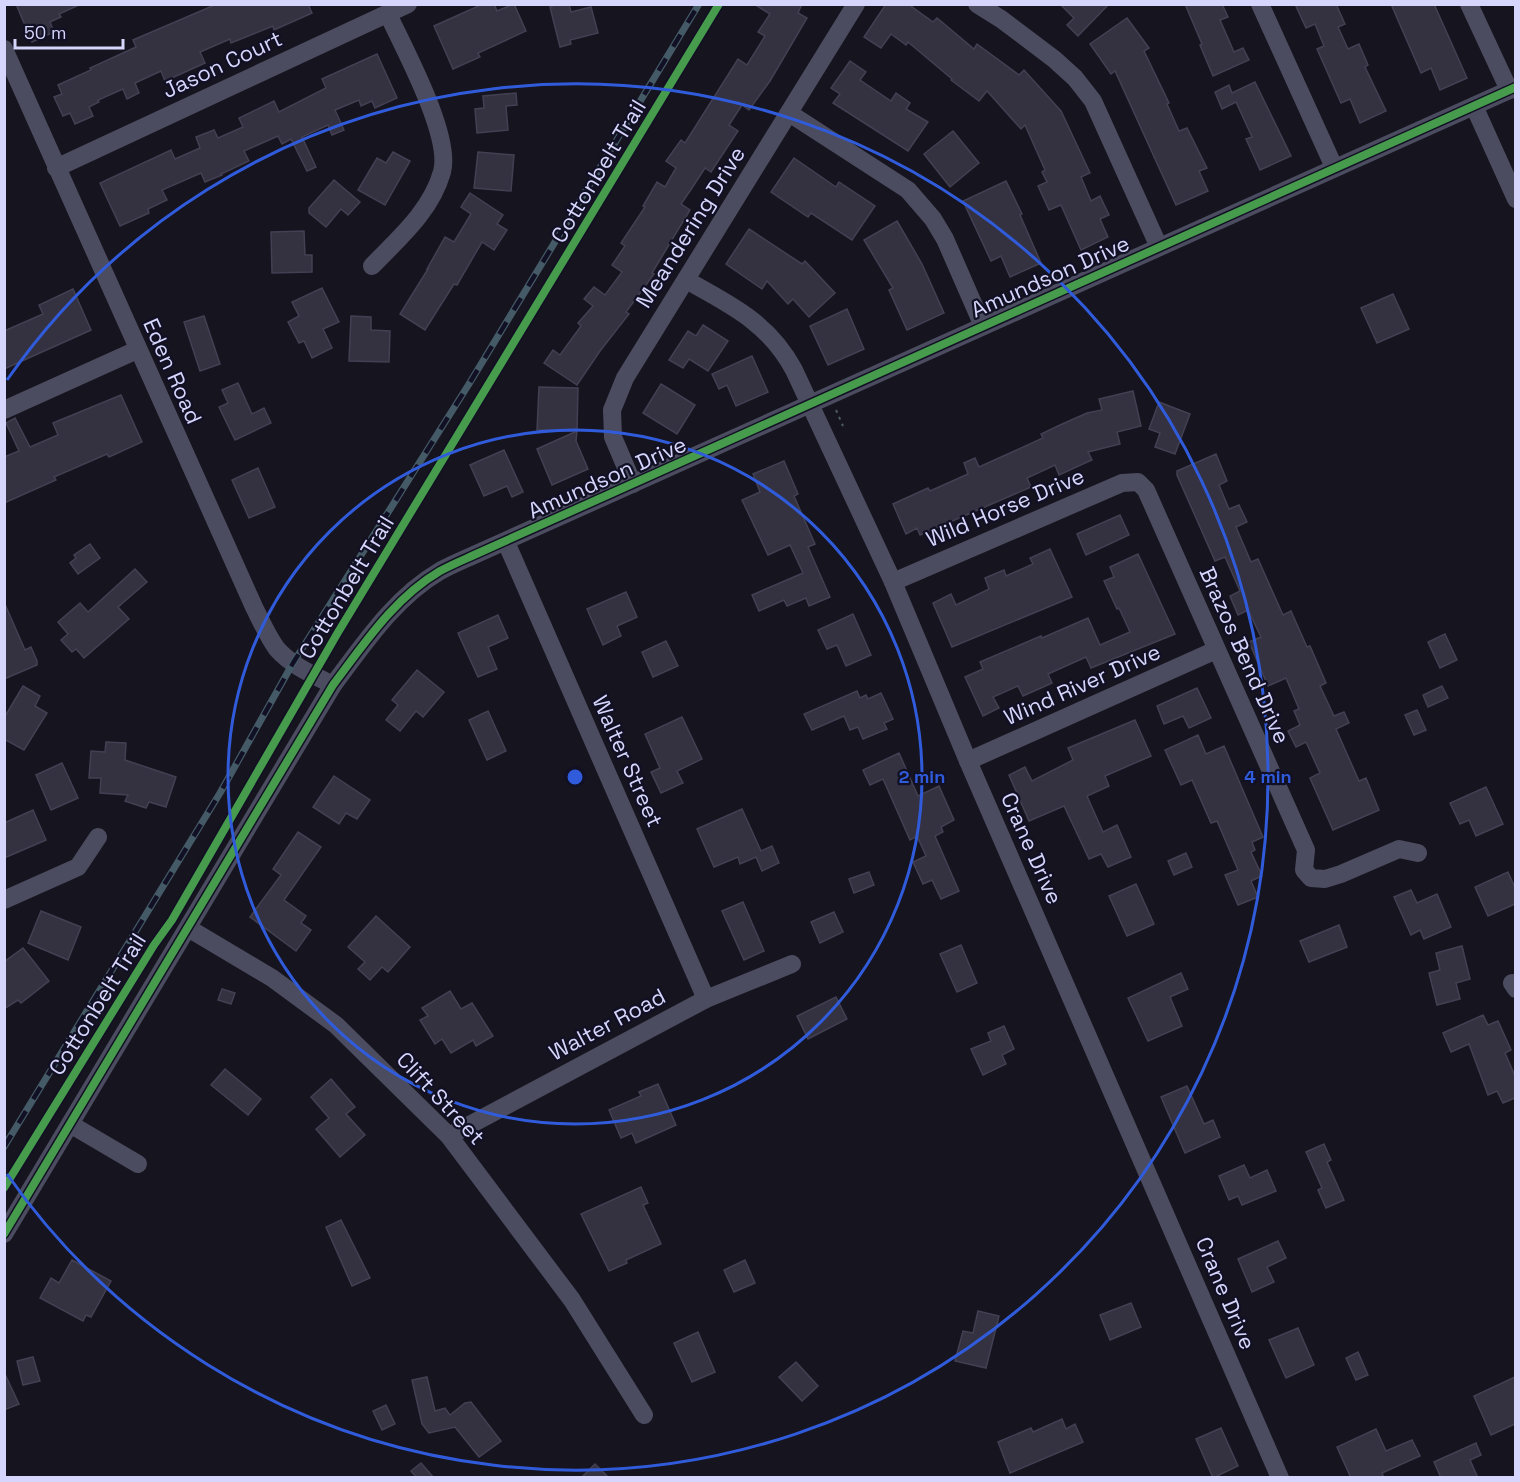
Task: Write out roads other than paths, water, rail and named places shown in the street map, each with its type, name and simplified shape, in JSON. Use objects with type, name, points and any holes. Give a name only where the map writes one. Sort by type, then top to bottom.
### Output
[{"type":"street","name":"Jason Court","points":[[56,168],[408,4]]},
{"type":"street","name":"Meandering Drive","points":[[633,484],[613,437],[612,410],[625,378],[856,4]]},
{"type":"street","points":[[977,4],[1054,59],[1075,78],[1093,101],[1159,247]]},
{"type":"street","points":[[1260,4],[1335,167]]},
{"type":"street","points":[[1469,4],[1512,89]]},
{"type":"street","points":[[372,266],[415,223],[429,202],[443,170],[444,155],[435,120],[388,14]]},
{"type":"street","name":"Eden Road","points":[[4,50],[254,607],[276,647],[293,663],[333,685]]},
{"type":"street","name":"Amundson Drive","points":[[4,1234],[333,685],[382,621],[405,597],[439,572],[1512,89]]},
{"type":"street","points":[[1474,106],[1515,199]]},
{"type":"street","points":[[789,113],[908,190],[933,219],[945,239],[983,326]]},
{"type":"street","name":"Crane Drive","points":[[686,280],[753,319],[784,350],[893,582],[1280,1478]]},
{"type":"street","points":[[4,410],[137,350]]},
{"type":"street","name":"Wild Horse Drive","points":[[893,582],[1122,483],[1138,482]]},
{"type":"street","name":"Brazos Bend Drive","points":[[1138,482],[1146,490],[1306,850],[1304,870],[1311,878],[1325,879],[1399,849],[1418,853]]},
{"type":"street","name":"Walter Street","points":[[506,542],[706,999]]},
{"type":"street","name":"Wind River Drive","points":[[969,761],[1216,650]]},
{"type":"street","points":[[4,900],[78,867],[98,837]]},
{"type":"street","name":"Clift Street","points":[[188,928],[272,978],[336,1025],[449,1136],[572,1300],[644,1415]]},
{"type":"street","name":"Walter Road","points":[[449,1136],[706,999],[792,964]]},
{"type":"street","points":[[70,1124],[138,1164]]},
{"type":"railway","points":[[4,1147],[220,793],[293,663],[469,384],[699,4]]}]
